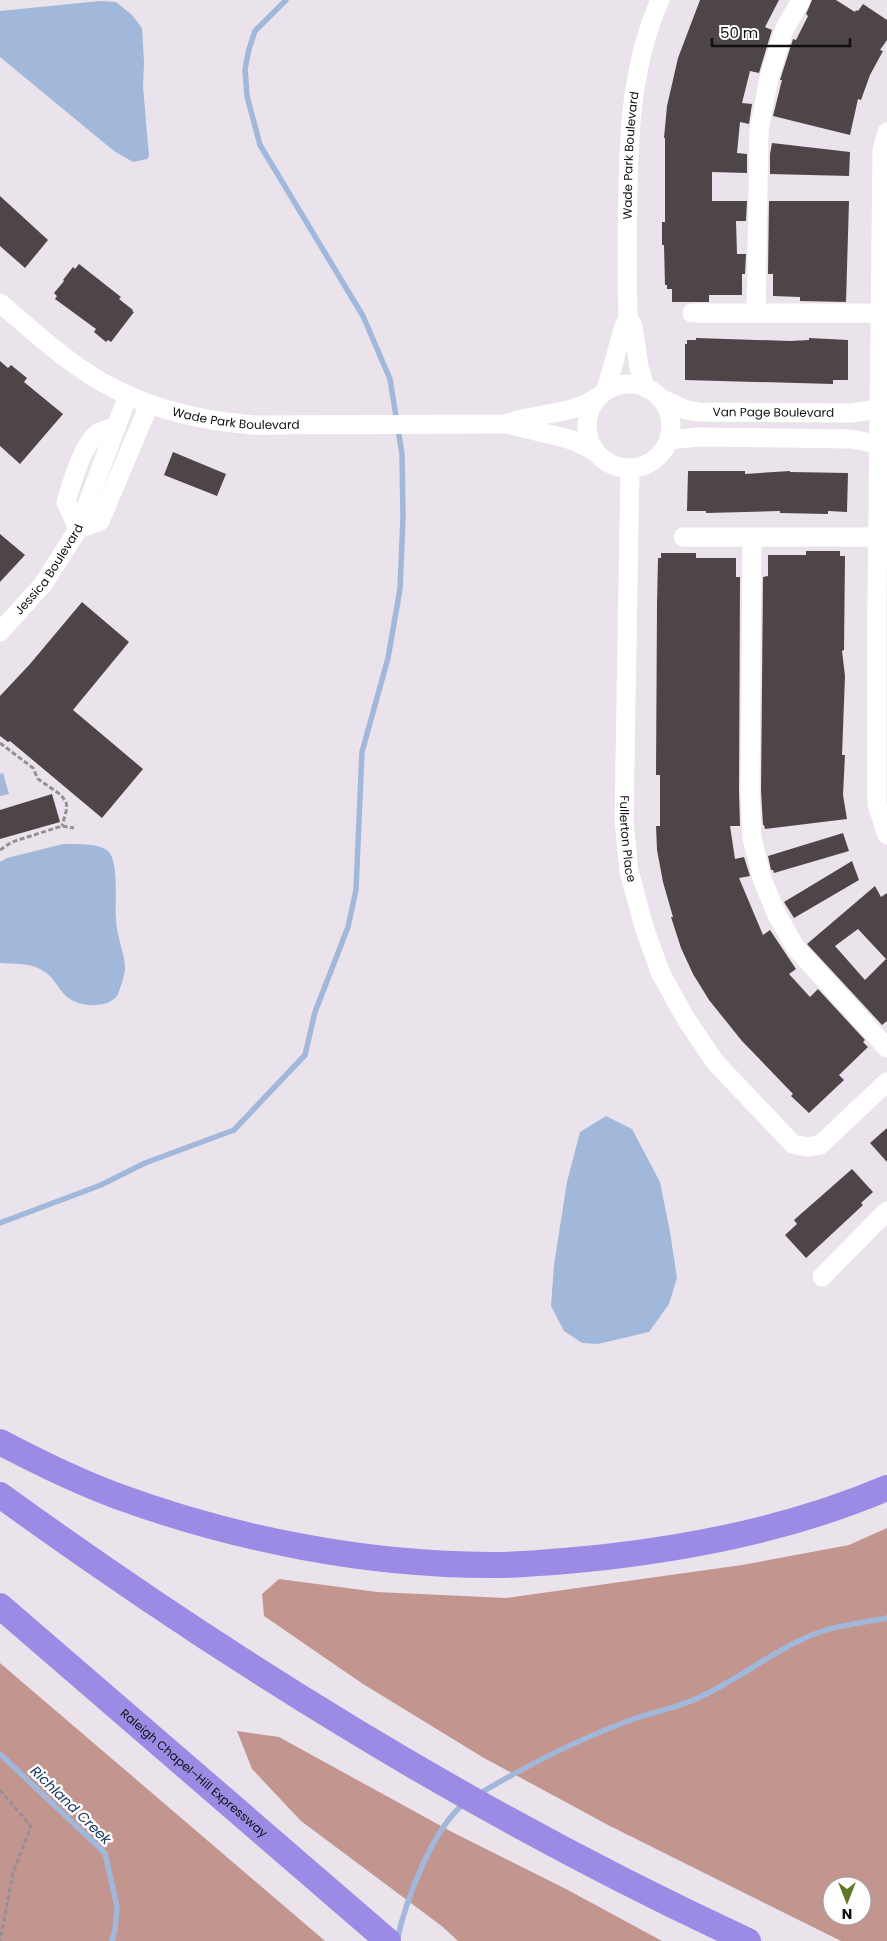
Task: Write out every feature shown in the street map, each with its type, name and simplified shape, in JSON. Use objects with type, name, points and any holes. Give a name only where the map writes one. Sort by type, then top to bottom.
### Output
[{"type":"highway","points":[[0,1442],[39,1462],[116,1496],[190,1520],[291,1544],[412,1561],[491,1565],[566,1562],[649,1552],[713,1542],[790,1522],[887,1488]]},
{"type":"highway","points":[[0,1495],[195,1632],[321,1711],[452,1788],[583,1860],[748,1941]]},
{"type":"highway","name":"Raleigh Chapel–Hill Expressway","points":[[0,1606],[388,1941]]},
{"type":"street","name":"Wade Park Boulevard","points":[[506,424],[527,418],[573,410],[585,405],[601,394],[628,317],[626,254],[629,132],[635,79],[651,20],[660,0]]},
{"type":"street","points":[[756,313],[758,130],[769,78],[784,30],[800,0]]},
{"type":"street","points":[[887,132],[882,150],[884,281],[880,313],[883,446],[877,537],[882,573],[877,804],[887,835]]},
{"type":"street","name":"Wade Park Boulevard","points":[[0,303],[71,362],[111,388],[149,405],[179,414],[219,422],[253,425],[506,424],[568,439],[594,451]]},
{"type":"street","points":[[692,313],[880,313]]},
{"type":"street","name":"Wade Park Boulevard","points":[[628,317],[633,326],[639,367],[645,387]]},
{"type":"street","points":[[632,384],[645,387],[662,399],[670,418],[669,440],[663,452],[654,461],[642,467],[630,469],[604,461],[594,451],[587,438],[586,424],[589,410],[601,394],[619,385],[632,384]]},
{"type":"street","points":[[78,529],[128,395]]},
{"type":"street","name":"Van Page Boulevard","points":[[662,399],[686,410],[699,412],[850,414],[883,408]]},
{"type":"street","name":"Jessica Boulevard","points":[[0,632],[44,583],[78,529],[100,521],[149,405]]},
{"type":"street","points":[[78,529],[66,502],[83,456],[90,440],[99,432],[117,426]]},
{"type":"street","name":"Van Page Boulevard","points":[[669,440],[699,437],[851,439],[883,446]]},
{"type":"street","points":[[83,456],[122,471]]},
{"type":"street","name":"Fullerton Place","points":[[630,469],[624,821],[629,871],[644,927],[661,974],[686,1019],[715,1062],[793,1144],[806,1147],[820,1145],[887,1082]]},
{"type":"street","points":[[682,537],[877,537]]},
{"type":"street","points":[[752,537],[750,791],[752,838],[762,879],[777,915],[796,948],[887,1048]]},
{"type":"street","points":[[822,1277],[887,1210]]},
{"type":"path","points":[[0,743],[33,768],[38,778],[61,795],[66,802],[62,826]]},
{"type":"path","points":[[0,850],[12,842],[62,826],[74,828]]},
{"type":"path","points":[[0,1790],[31,1826],[13,1873],[0,1941]]},
{"type":"shaded area","points":[[887,1528],[887,1941],[841,1941],[610,1826],[484,1758],[363,1684],[264,1616],[262,1594],[279,1579],[377,1592],[506,1598],[742,1565],[849,1545]]},
{"type":"shaded area","points":[[0,1663],[325,1941],[0,1941]]},
{"type":"shaded area","points":[[237,1731],[279,1737],[452,1832],[566,1889],[662,1941],[458,1941],[443,1927],[301,1821],[252,1769]]},
{"type":"water","points":[[100,1],[116,2],[132,15],[142,28],[143,86],[149,156],[147,159],[133,162],[114,151],[0,57],[0,11]]},
{"type":"water","points":[[3,773],[9,794],[0,796],[0,774]]},
{"type":"water","points":[[63,844],[86,844],[104,848],[108,851],[114,864],[116,925],[125,970],[117,996],[107,1003],[100,1005],[85,1005],[72,1000],[67,997],[52,978],[34,966],[0,963],[0,862],[7,858]]},
{"type":"water","points":[[606,1116],[632,1129],[660,1182],[677,1278],[669,1304],[649,1332],[598,1344],[582,1343],[564,1331],[551,1306],[554,1265],[567,1182],[580,1132]]},
{"type":"building","points":[[700,0],[779,0],[765,27],[772,30],[759,73],[750,71],[742,103],[752,104],[749,124],[740,122],[737,153],[747,154],[747,173],[712,172],[712,201],[747,201],[746,221],[736,221],[737,254],[746,254],[745,274],[742,274],[742,295],[709,295],[709,302],[672,302],[672,289],[667,289],[667,285],[665,285],[664,245],[662,245],[662,222],[665,222],[664,138],[667,106],[678,58]]},
{"type":"building","points":[[812,0],[836,0],[855,12],[863,4],[887,20],[887,40],[880,50],[883,51],[870,75],[861,100],[858,99],[850,135],[773,116],[782,80],[780,80],[793,39],[796,40],[808,16],[806,14]]},
{"type":"building","points":[[772,143],[850,152],[849,176],[770,174]]},
{"type":"building","points":[[0,196],[48,240],[25,268],[0,246]]},
{"type":"building","points":[[769,201],[849,201],[846,302],[800,301],[800,297],[773,296],[773,274],[768,274]]},
{"type":"building","points":[[79,264],[121,297],[119,299],[134,312],[111,342],[108,340],[106,342],[94,332],[96,329],[55,299],[57,296],[54,293],[73,267],[75,269]]},
{"type":"building","points":[[696,338],[790,341],[809,340],[809,338],[848,340],[848,380],[833,380],[833,384],[685,380],[685,344],[687,344],[687,340],[696,340]]},
{"type":"building","points":[[0,361],[8,368],[11,365],[27,378],[24,382],[63,414],[20,464],[0,446]]},
{"type":"building","points":[[173,452],[226,474],[217,496],[164,475]]},
{"type":"building","points":[[688,471],[745,471],[745,474],[790,471],[848,473],[847,512],[828,511],[828,514],[780,513],[780,511],[706,513],[706,511],[687,511]]},
{"type":"building","points":[[0,534],[25,555],[0,582]]},
{"type":"building","points":[[806,551],[840,551],[840,556],[845,556],[844,650],[842,651],[845,676],[842,755],[845,755],[843,795],[847,819],[765,829],[763,825],[761,791],[763,577],[768,576],[768,555],[806,555]]},
{"type":"building","points":[[661,553],[696,553],[696,558],[736,558],[736,577],[740,577],[740,826],[730,826],[735,859],[744,857],[750,876],[739,878],[763,935],[770,930],[796,969],[789,974],[810,997],[818,989],[865,1040],[863,1042],[868,1047],[839,1075],[844,1080],[809,1113],[791,1096],[793,1094],[742,1041],[709,1000],[693,974],[681,948],[671,917],[673,917],[663,882],[657,850],[656,826],[660,826],[660,775],[656,775],[658,558],[661,558]]},
{"type":"building","points":[[82,602],[129,642],[73,710],[143,769],[102,818],[10,741],[8,742],[0,736],[0,696],[30,664]]},
{"type":"building","points":[[52,794],[60,822],[0,839],[0,810]]},
{"type":"building","points":[[843,833],[849,851],[774,873],[771,870],[768,856]]},
{"type":"building","points":[[852,861],[859,880],[794,918],[784,902]]},
{"type":"building","points":[[875,886],[881,897],[887,893],[887,1021],[882,1025],[807,944]],"holes":[[[858,929],[886,959],[865,980],[835,946]]]},
{"type":"building","points":[[887,1128],[887,1162],[870,1143]]},
{"type":"building","points":[[852,1169],[873,1192],[861,1203],[863,1205],[806,1258],[785,1235],[797,1224],[794,1220]]},
{"type":"waterway","points":[[0,1223],[101,1185],[145,1163],[234,1130],[305,1055],[315,1012],[348,927],[356,890],[362,752],[388,658],[400,589],[403,517],[402,454],[390,379],[363,316],[260,145],[247,96],[245,69],[255,31],[286,0]]},
{"type":"waterway","points":[[479,1794],[515,1773],[590,1736],[700,1697],[772,1655],[817,1633],[887,1618]]},
{"type":"waterway","name":"Richland Creek","points":[[0,1754],[105,1853],[117,1907],[112,1941]]},
{"type":"waterway","points":[[397,1941],[406,1906],[422,1866],[442,1829],[453,1814],[465,1803]]}]
